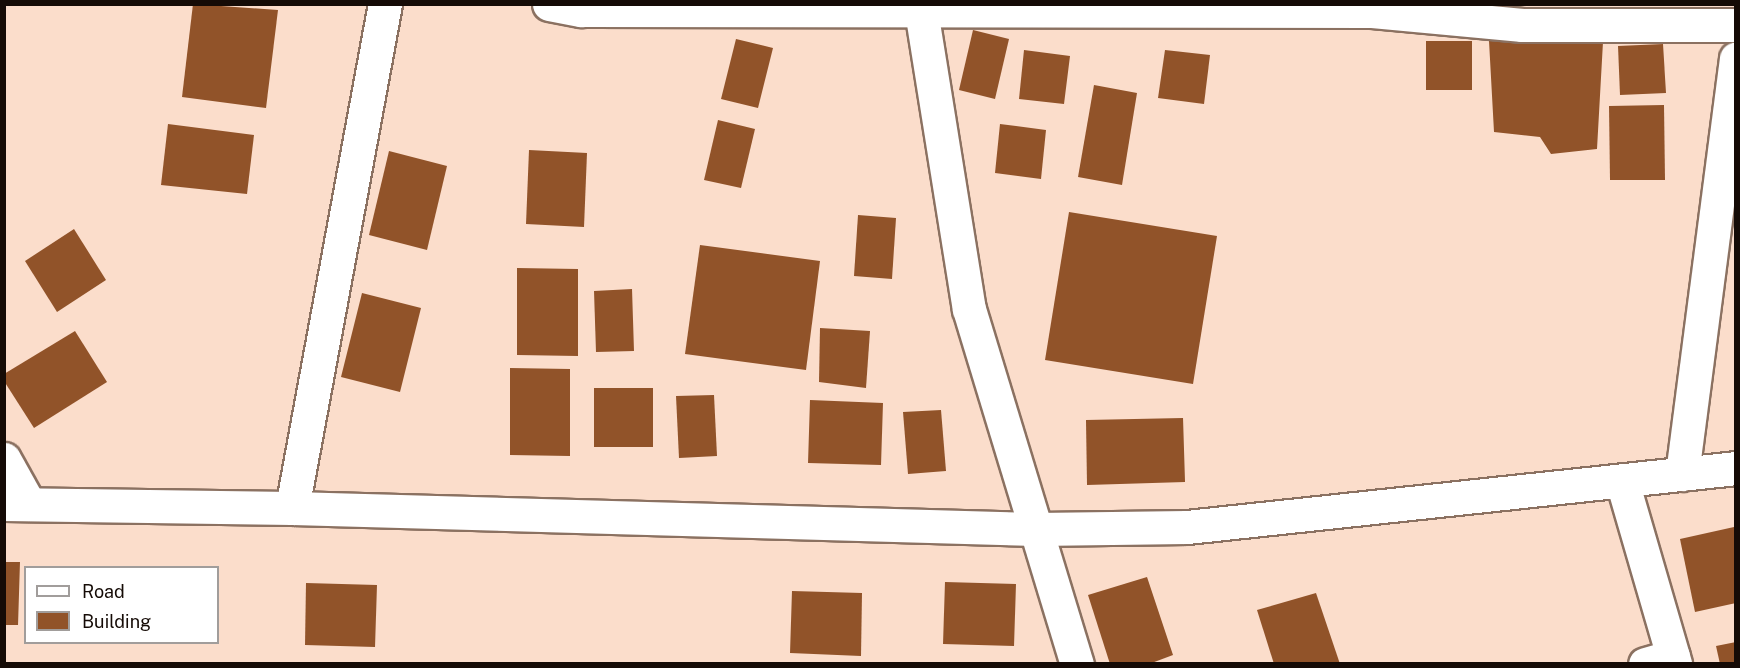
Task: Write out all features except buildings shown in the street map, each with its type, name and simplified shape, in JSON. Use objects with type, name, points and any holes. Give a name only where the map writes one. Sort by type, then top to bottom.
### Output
[{"type":"street","points":[[292,508],[385,4]]},
{"type":"street","points":[[549,4],[581,10],[921,7],[1373,8],[1522,25],[1736,25]]},
{"type":"street","points":[[921,7],[969,309],[1077,663]]},
{"type":"street","points":[[1682,474],[1736,58]]},
{"type":"street","points":[[4,459],[17,504],[292,508],[1036,529],[1187,527],[1736,468]]},
{"type":"street","points":[[1622,481],[1664,661]]}]
